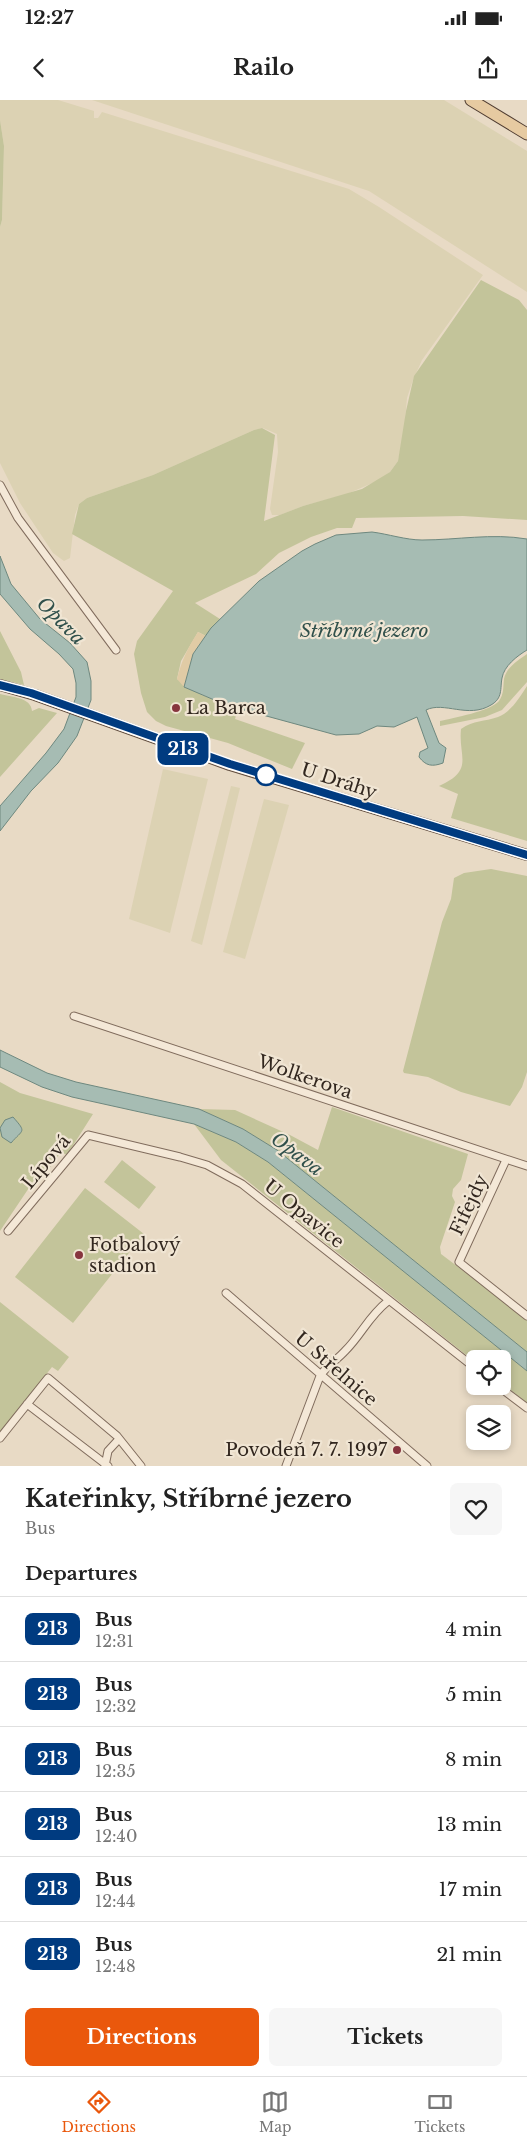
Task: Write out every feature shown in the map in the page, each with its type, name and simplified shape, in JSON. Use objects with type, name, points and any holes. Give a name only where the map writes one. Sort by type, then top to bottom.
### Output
[{"type":"main road","points":[[471,100],[527,134]]},
{"type":"street","points":[[0,485],[18,518],[116,650]]},
{"type":"street","name":"U Dráhy","points":[[0,685],[35,695],[230,764],[527,855]]},
{"type":"street","name":"Wolkerova","points":[[74,1016],[527,1166]]},
{"type":"street","name":"Lípová","points":[[8,1231],[88,1135]]},
{"type":"street","name":"U Opavice","points":[[88,1135],[207,1165],[242,1184],[466,1361]]},
{"type":"street","name":"Fifejdy","points":[[506,1160],[459,1262],[526,1312]]},
{"type":"street","name":"U Střelnice","points":[[226,1293],[320,1376],[427,1466]]},
{"type":"street","points":[[286,1466],[320,1376],[328,1366],[346,1351],[359,1336],[367,1321],[388,1301]]},
{"type":"street","points":[[0,1438],[48,1378],[119,1439],[140,1466]]},
{"type":"street","points":[[510,1395],[527,1408]]},
{"type":"street","points":[[27,1404],[106,1466]]},
{"type":"street","points":[[106,1466],[108,1451],[119,1439]]},
{"type":"shaded area","points":[[0,100],[58,100],[94,111],[94,118],[98,118],[102,112],[349,189],[483,275],[422,360],[407,398],[404,432],[398,461],[390,472],[377,481],[347,494],[303,506],[280,515],[272,515],[270,509],[278,452],[277,434],[263,428],[254,430],[153,475],[87,498],[79,504],[75,515],[70,558],[64,561],[53,553],[20,503],[0,463],[0,227],[2,220],[4,146],[0,120]]},
{"type":"shaded area","points":[[92,100],[444,100],[527,151],[527,292],[369,191]]},
{"type":"shaded area","points":[[163,769],[208,779],[170,933],[129,919]]},
{"type":"shaded area","points":[[231,786],[240,788],[202,945],[191,941]]},
{"type":"shaded area","points":[[264,799],[289,805],[245,959],[223,952]]},
{"type":"green space","points":[[0,120],[4,146],[2,220],[0,227]]},
{"type":"green space","points":[[481,280],[519,300],[527,310],[527,520],[463,516],[356,518],[352,528],[337,528],[311,537],[279,553],[256,574],[195,603],[220,619],[206,636],[198,632],[181,661],[177,679],[202,695],[238,709],[235,719],[305,743],[292,769],[228,743],[166,726],[156,721],[147,712],[141,693],[134,654],[137,641],[173,591],[72,534],[79,504],[87,498],[153,475],[262,428],[275,435],[264,521],[303,506],[362,489],[390,472],[398,461],[414,376]]},
{"type":"green space","points":[[0,631],[21,672],[24,685],[0,679]]},
{"type":"green space","points":[[527,654],[527,682],[502,710],[485,717],[440,726],[440,721],[471,714],[495,705],[502,696],[507,671]]},
{"type":"green space","points":[[527,686],[527,841],[451,818],[458,794],[439,786],[450,780],[461,768],[461,729],[470,724],[503,715],[515,704]]},
{"type":"green space","points":[[0,694],[24,700],[31,706],[32,711],[39,708],[57,713],[0,777]]},
{"type":"green space","points":[[491,869],[527,876],[527,1072],[522,1087],[510,1106],[461,1092],[428,1077],[404,1073],[403,1071],[442,922],[451,899],[454,878],[464,873]]},
{"type":"green space","points":[[0,1082],[20,1093],[93,1114],[67,1155],[61,1152],[46,1173],[41,1170],[0,1231]]},
{"type":"green space","points":[[332,1107],[468,1154],[461,1180],[453,1189],[452,1196],[455,1202],[440,1247],[441,1254],[527,1319],[527,1352],[277,1150],[243,1129],[199,1109],[235,1110],[318,1150]]},
{"type":"green space","points":[[194,1124],[236,1142],[268,1162],[501,1350],[466,1350],[466,1355],[221,1160]]},
{"type":"green space","points":[[122,1160],[156,1187],[139,1209],[104,1182]]},
{"type":"green space","name":"Fotbalový stadion","points":[[85,1188],[144,1234],[73,1323],[15,1277]]},
{"type":"green space","points":[[0,1302],[69,1357],[58,1371],[52,1367],[0,1433]]},
{"type":"green space","points":[[511,1358],[527,1371],[527,1403],[511,1390]]},
{"type":"sand","points":[[198,632],[206,636],[193,654],[184,687],[177,679],[185,655]]},
{"type":"water","name":"Stříbrné jezero","points":[[372,532],[416,540],[488,537],[527,539],[527,650],[515,658],[505,669],[498,699],[491,705],[474,710],[441,707],[426,710],[439,743],[446,748],[443,763],[430,765],[419,757],[420,752],[428,748],[417,717],[394,727],[377,726],[359,734],[336,735],[226,705],[184,687],[193,654],[211,628],[259,581],[315,544],[336,535]]},
{"type":"water","points":[[0,556],[11,584],[40,619],[70,643],[87,662],[91,681],[91,700],[77,736],[58,763],[31,791],[0,831],[0,806],[64,729],[76,697],[76,683],[73,669],[30,629],[0,594]]},
{"type":"water","points":[[0,1050],[47,1073],[76,1082],[199,1109],[243,1129],[277,1150],[527,1352],[527,1371],[511,1358],[511,1350],[501,1350],[268,1162],[236,1142],[194,1124],[72,1097],[42,1087],[0,1067]]},
{"type":"water","points":[[13,1117],[22,1131],[11,1143],[2,1137],[0,1128],[5,1120]]},
{"type":"bus line","name":"213","points":[[0,685],[31,693],[177,747],[381,812],[527,855]]},
{"type":"place","name":"La Barca","points":[[176,708]]},
{"type":"place","name":"Fotbalový stadion","points":[[79,1255]]},
{"type":"place","name":"Povodeň 7. 7. 1997","points":[[397,1450]]},
{"type":"water label","name":"Opava","points":[[61,621]]},
{"type":"water label","name":"Opava","points":[[297,1154]]}]
